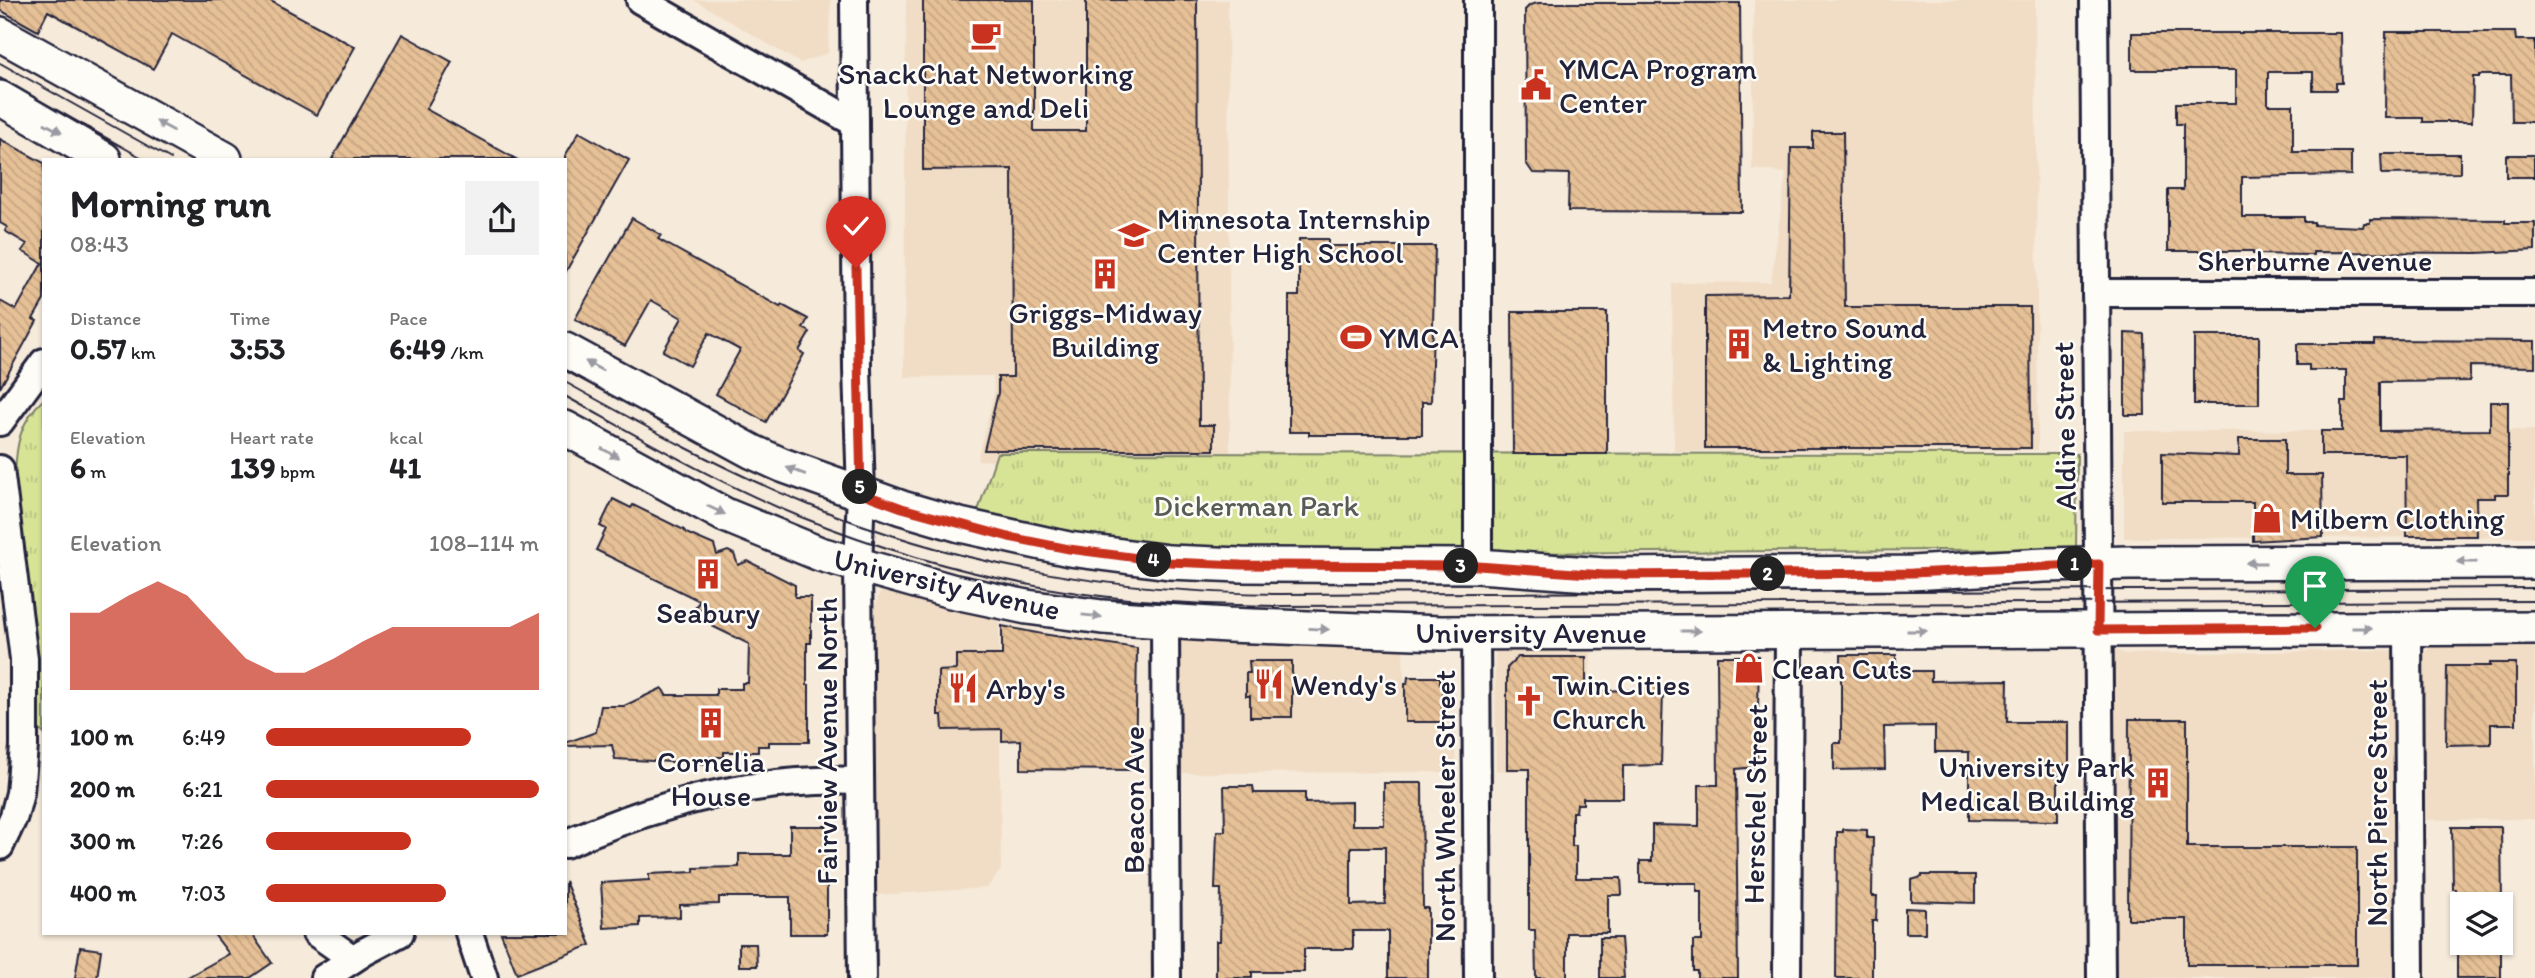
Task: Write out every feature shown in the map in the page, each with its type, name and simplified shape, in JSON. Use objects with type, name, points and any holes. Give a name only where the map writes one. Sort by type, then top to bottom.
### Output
[{"type":"main road","points":[[0,34],[223,158]]},
{"type":"main road","points":[[0,98],[102,158]]},
{"type":"main road","name":"University Avenue","points":[[567,351],[753,452],[902,508],[1009,537],[1169,562],[1478,566],[1618,575],[1912,573],[2099,564],[2535,562]]},
{"type":"main road","name":"University Avenue","points":[[567,429],[725,515],[820,554],[951,591],[1027,607],[1165,622],[1476,633],[2535,628]]},
{"type":"street","points":[[640,0],[855,123]]},
{"type":"street","name":"Fairview Avenue North","points":[[854,0],[857,369],[861,493],[858,565],[862,978]]},
{"type":"street","points":[[1478,0],[1478,566]]},
{"type":"street","name":"Aldine Street","points":[[2094,0],[2101,978]]},
{"type":"street","name":"Sherburne Avenue","points":[[2096,293],[2535,293]]},
{"type":"street","points":[[0,422],[42,365]]},
{"type":"street","points":[[0,469],[24,659],[33,769],[20,793],[0,846]]},
{"type":"street","name":"Beacon Ave","points":[[1165,622],[1167,978]]},
{"type":"street","name":"North Pierce Street","points":[[2408,628],[2410,978]]},
{"type":"street","name":"Herschel Street","points":[[1787,978],[1789,631]]},
{"type":"street","name":"North Wheeler Street","points":[[1476,633],[1478,978]]},
{"type":"street","points":[[567,843],[633,817],[726,791],[772,783],[859,781]]},
{"type":"street","points":[[319,935],[353,959]]},
{"type":"street","points":[[324,978],[396,935]]},
{"type":"street","points":[[470,935],[484,978]]},
{"type":"shaded area","points":[[694,0],[831,0],[828,53],[800,63]]},
{"type":"shaded area","name":"Griggs-Midway Building","points":[[906,0],[1228,0],[1230,452],[998,452],[994,461],[977,460],[994,394],[993,376],[904,377]]},
{"type":"shaded area","points":[[1754,0],[2035,0],[2038,450],[1674,451],[1672,283],[1771,282],[1786,173],[1752,169]]},
{"type":"shaded area","points":[[2535,430],[2535,537],[2124,538],[2124,431]]},
{"type":"shaded area","points":[[883,585],[999,617],[1001,870],[987,888],[875,895],[875,606]]},
{"type":"shaded area","points":[[1178,631],[1403,647],[1405,722],[1454,722],[1456,772],[1180,773]]},
{"type":"shaded area","points":[[2535,640],[2535,819],[2423,820],[2422,656],[2433,642]]},
{"type":"shaded area","points":[[1592,646],[1588,692],[1590,770],[1496,771],[1495,647]]},
{"type":"shaded area","points":[[2114,649],[2125,654],[2394,650],[2394,978],[2115,978]]},
{"type":"green space","points":[[42,401],[42,732],[36,726],[31,639],[15,475],[21,434]]},
{"type":"green space","name":"Dickerman Park","points":[[997,453],[2077,454],[2076,549],[1253,555],[1167,550],[976,517]]},
{"type":"building","points":[[0,0],[269,0],[355,47],[317,115],[172,34],[153,69],[48,11],[38,31],[0,10]]},
{"type":"building","name":"Griggs-Midway Building","points":[[923,0],[1034,0],[1034,131],[1086,131],[1086,0],[1197,0],[1199,425],[1214,425],[1214,450],[984,450],[998,393],[998,377],[1013,377],[1012,169],[923,170]]},
{"type":"building","points":[[1538,3],[1740,3],[1742,212],[1568,211],[1569,174],[1533,173],[1526,163],[1525,10]]},
{"type":"building","points":[[2386,32],[2515,32],[2516,40],[2535,40],[2535,122],[2512,122],[2511,75],[2473,77],[2472,122],[2423,122],[2423,118],[2385,118]]},
{"type":"building","points":[[2132,33],[2341,33],[2342,83],[2336,83],[2336,90],[2313,90],[2313,72],[2268,72],[2268,105],[2293,105],[2293,152],[2351,152],[2351,175],[2242,177],[2242,217],[2304,217],[2304,222],[2314,222],[2314,225],[2363,227],[2364,223],[2370,223],[2370,219],[2505,220],[2505,223],[2535,223],[2535,250],[2477,253],[2313,252],[2313,255],[2253,254],[2253,251],[2168,251],[2168,190],[2183,190],[2183,124],[2176,124],[2176,103],[2236,103],[2236,70],[2132,70]]},
{"type":"building","points":[[402,34],[452,62],[426,109],[514,158],[333,158]]},
{"type":"building","points":[[579,132],[629,160],[567,269],[567,158],[565,156]]},
{"type":"building","points":[[1813,132],[1843,132],[1845,307],[2030,307],[2031,448],[1705,448],[1705,296],[1789,295],[1791,148],[1813,148]]},
{"type":"building","points":[[0,139],[42,162],[42,263],[22,251],[27,244],[5,231],[7,227],[0,223]]},
{"type":"building","points":[[2381,154],[2460,154],[2460,173],[2382,174]]},
{"type":"building","points":[[2506,155],[2534,155],[2534,177],[2506,177]]},
{"type":"building","points":[[632,218],[661,235],[658,239],[780,307],[782,305],[808,319],[803,328],[810,332],[799,351],[804,354],[766,422],[716,394],[740,350],[709,333],[690,366],[663,351],[682,318],[651,300],[625,346],[575,319]]},
{"type":"building","name":"YMCA","points":[[1299,239],[1328,239],[1328,246],[1435,246],[1431,402],[1422,402],[1422,435],[1309,435],[1309,432],[1289,432],[1289,296],[1299,296]]},
{"type":"building","points":[[42,263],[42,303],[33,319],[37,321],[0,388],[0,301],[16,310]]},
{"type":"building","points":[[1512,312],[1607,312],[1607,454],[1513,454]]},
{"type":"building","points":[[2125,333],[2144,334],[2145,415],[2125,415]]},
{"type":"building","points":[[2194,336],[2259,336],[2259,404],[2194,404]]},
{"type":"building","points":[[2375,340],[2535,341],[2535,367],[2470,366],[2470,381],[2380,382],[2380,431],[2490,430],[2490,402],[2508,402],[2508,494],[2495,494],[2495,498],[2476,498],[2477,536],[2407,536],[2406,455],[2321,455],[2321,431],[2342,431],[2346,370],[2309,370],[2309,365],[2297,365],[2297,344],[2375,344]]},
{"type":"building","points":[[2239,439],[2285,439],[2285,475],[2322,475],[2323,537],[2253,541],[2253,502],[2162,502],[2162,453],[2239,456]]},
{"type":"building","points":[[613,499],[631,508],[633,505],[714,545],[717,555],[728,551],[734,554],[738,565],[748,561],[795,585],[795,597],[811,597],[811,643],[807,643],[809,742],[769,742],[769,746],[758,746],[758,752],[724,752],[724,757],[710,757],[710,764],[615,759],[612,745],[567,746],[567,742],[596,732],[601,706],[624,706],[662,688],[666,695],[716,695],[716,689],[742,689],[742,683],[748,683],[749,644],[712,626],[717,617],[695,607],[700,601],[596,550],[606,529],[600,526]]},
{"type":"building","points":[[1002,626],[1137,648],[1135,770],[1021,769],[1021,740],[1002,741],[1002,729],[943,730],[942,715],[938,715],[938,671],[956,670],[956,655],[1002,655]]},
{"type":"building","points":[[1841,655],[1896,655],[1896,671],[1931,671],[1931,681],[2008,680],[2007,722],[2069,722],[2069,765],[2058,765],[2058,821],[1969,820],[1969,752],[1935,752],[1935,726],[1884,727],[1885,769],[1834,770],[1834,743],[1841,743]]},
{"type":"building","points":[[1717,656],[1759,656],[1757,767],[1736,769],[1738,978],[1697,978],[1697,971],[1693,971],[1693,941],[1702,941],[1702,892],[1697,892],[1697,883],[1640,883],[1640,861],[1652,861],[1652,825],[1699,826],[1699,785],[1718,785]]},
{"type":"building","points":[[1518,657],[1586,657],[1586,691],[1640,690],[1640,685],[1661,685],[1663,690],[1661,765],[1623,766],[1623,798],[1583,798],[1583,804],[1577,804],[1576,812],[1572,812],[1576,878],[1621,878],[1622,895],[1608,895],[1608,933],[1567,933],[1567,978],[1536,978],[1535,930],[1529,930],[1529,769],[1507,769],[1507,668]]},
{"type":"building","name":"Wendy's","points":[[1249,661],[1292,661],[1292,717],[1250,717],[1250,696],[1246,696]]},
{"type":"building","points":[[2490,663],[2516,663],[2516,724],[2491,724],[2491,744],[2446,745],[2447,666],[2490,666]]},
{"type":"building","points":[[1408,677],[1440,677],[1442,722],[1405,722],[1405,684]]},
{"type":"building","points":[[2129,719],[2187,719],[2187,847],[2357,847],[2357,965],[2187,965],[2187,919],[2128,919]]},
{"type":"building","points":[[1384,783],[1422,783],[1423,908],[1428,908],[1428,978],[1388,978],[1388,931],[1353,931],[1353,949],[1304,949],[1304,972],[1252,972],[1252,978],[1216,978],[1221,889],[1215,889],[1217,831],[1225,831],[1224,786],[1253,786],[1254,793],[1305,793],[1305,803],[1352,802],[1352,825],[1384,825]],"holes":[[[1351,847],[1385,847],[1385,904],[1351,905]]]},
{"type":"building","points":[[790,826],[827,826],[827,934],[790,934],[790,897],[719,897],[719,904],[680,905],[680,917],[640,918],[640,926],[604,928],[601,883],[649,880],[649,874],[694,872],[694,868],[739,867],[739,854],[790,854]]},
{"type":"building","points":[[2452,827],[2501,827],[2502,892],[2456,892],[2456,889],[2453,889]]},
{"type":"building","points":[[1843,829],[1867,830],[1867,838],[1873,838],[1872,896],[1877,896],[1876,921],[1872,921],[1872,978],[1836,978],[1837,832],[1843,832]]},
{"type":"building","points":[[1922,875],[1975,875],[1975,903],[1911,901],[1911,880]]},
{"type":"building","points":[[567,886],[591,945],[517,974],[502,935],[567,935]]},
{"type":"building","points":[[1905,908],[1925,909],[1925,933],[1905,933]]},
{"type":"building","points":[[215,935],[252,935],[272,963],[250,978],[186,978],[229,954]]},
{"type":"building","points":[[1600,938],[1621,938],[1624,978],[1600,978]]},
{"type":"building","points":[[739,944],[756,944],[757,966],[739,966]]},
{"type":"building","points":[[80,947],[101,950],[97,978],[75,978]]},
{"type":"building","points":[[2457,955],[2501,955],[2501,978],[2457,978]]},
{"type":"tram line","points":[[0,63],[169,158]]},
{"type":"tram line","points":[[0,78],[142,158]]},
{"type":"tram line","points":[[567,383],[745,477],[864,526],[980,560],[1038,572],[1157,588],[1279,594],[2535,588]]},
{"type":"tram line","points":[[567,397],[711,476],[838,531],[991,577],[1109,597],[1278,606],[2535,601]]},
{"type":"place","name":"SnackChat Networking Lounge and Deli","points":[[986,35]]},
{"type":"place","name":"YMCA Program Center","points":[[1536,85]]},
{"type":"place","name":"Minnesota Internship Center High School","points":[[1134,235]]},
{"type":"place","name":"Griggs-Midway Building","points":[[1105,274]]},
{"type":"place","name":"YMCA","points":[[1356,337]]},
{"type":"place","name":"Metro Sound & Lighting","points":[[1739,344]]},
{"type":"place","name":"Milbern Clothing","points":[[2267,518]]},
{"type":"place","name":"Seabury","points":[[708,574]]},
{"type":"place","name":"Clean Cuts","points":[[1749,668]]},
{"type":"place","name":"Wendy's","points":[[1269,684]]},
{"type":"place","name":"Arby's","points":[[963,688]]},
{"type":"place","name":"Twin Cities Church","points":[[1529,701]]},
{"type":"place","name":"Cornelia House","points":[[711,723]]},
{"type":"place","name":"University Park Medical Building","points":[[2158,783]]},
{"type":"route","points":[[856,268],[861,493],[960,525],[1069,549],[1118,556],[1169,562],[1241,565],[1478,566],[1604,575],[1912,573],[2099,564],[2098,630],[2315,628]]}]
